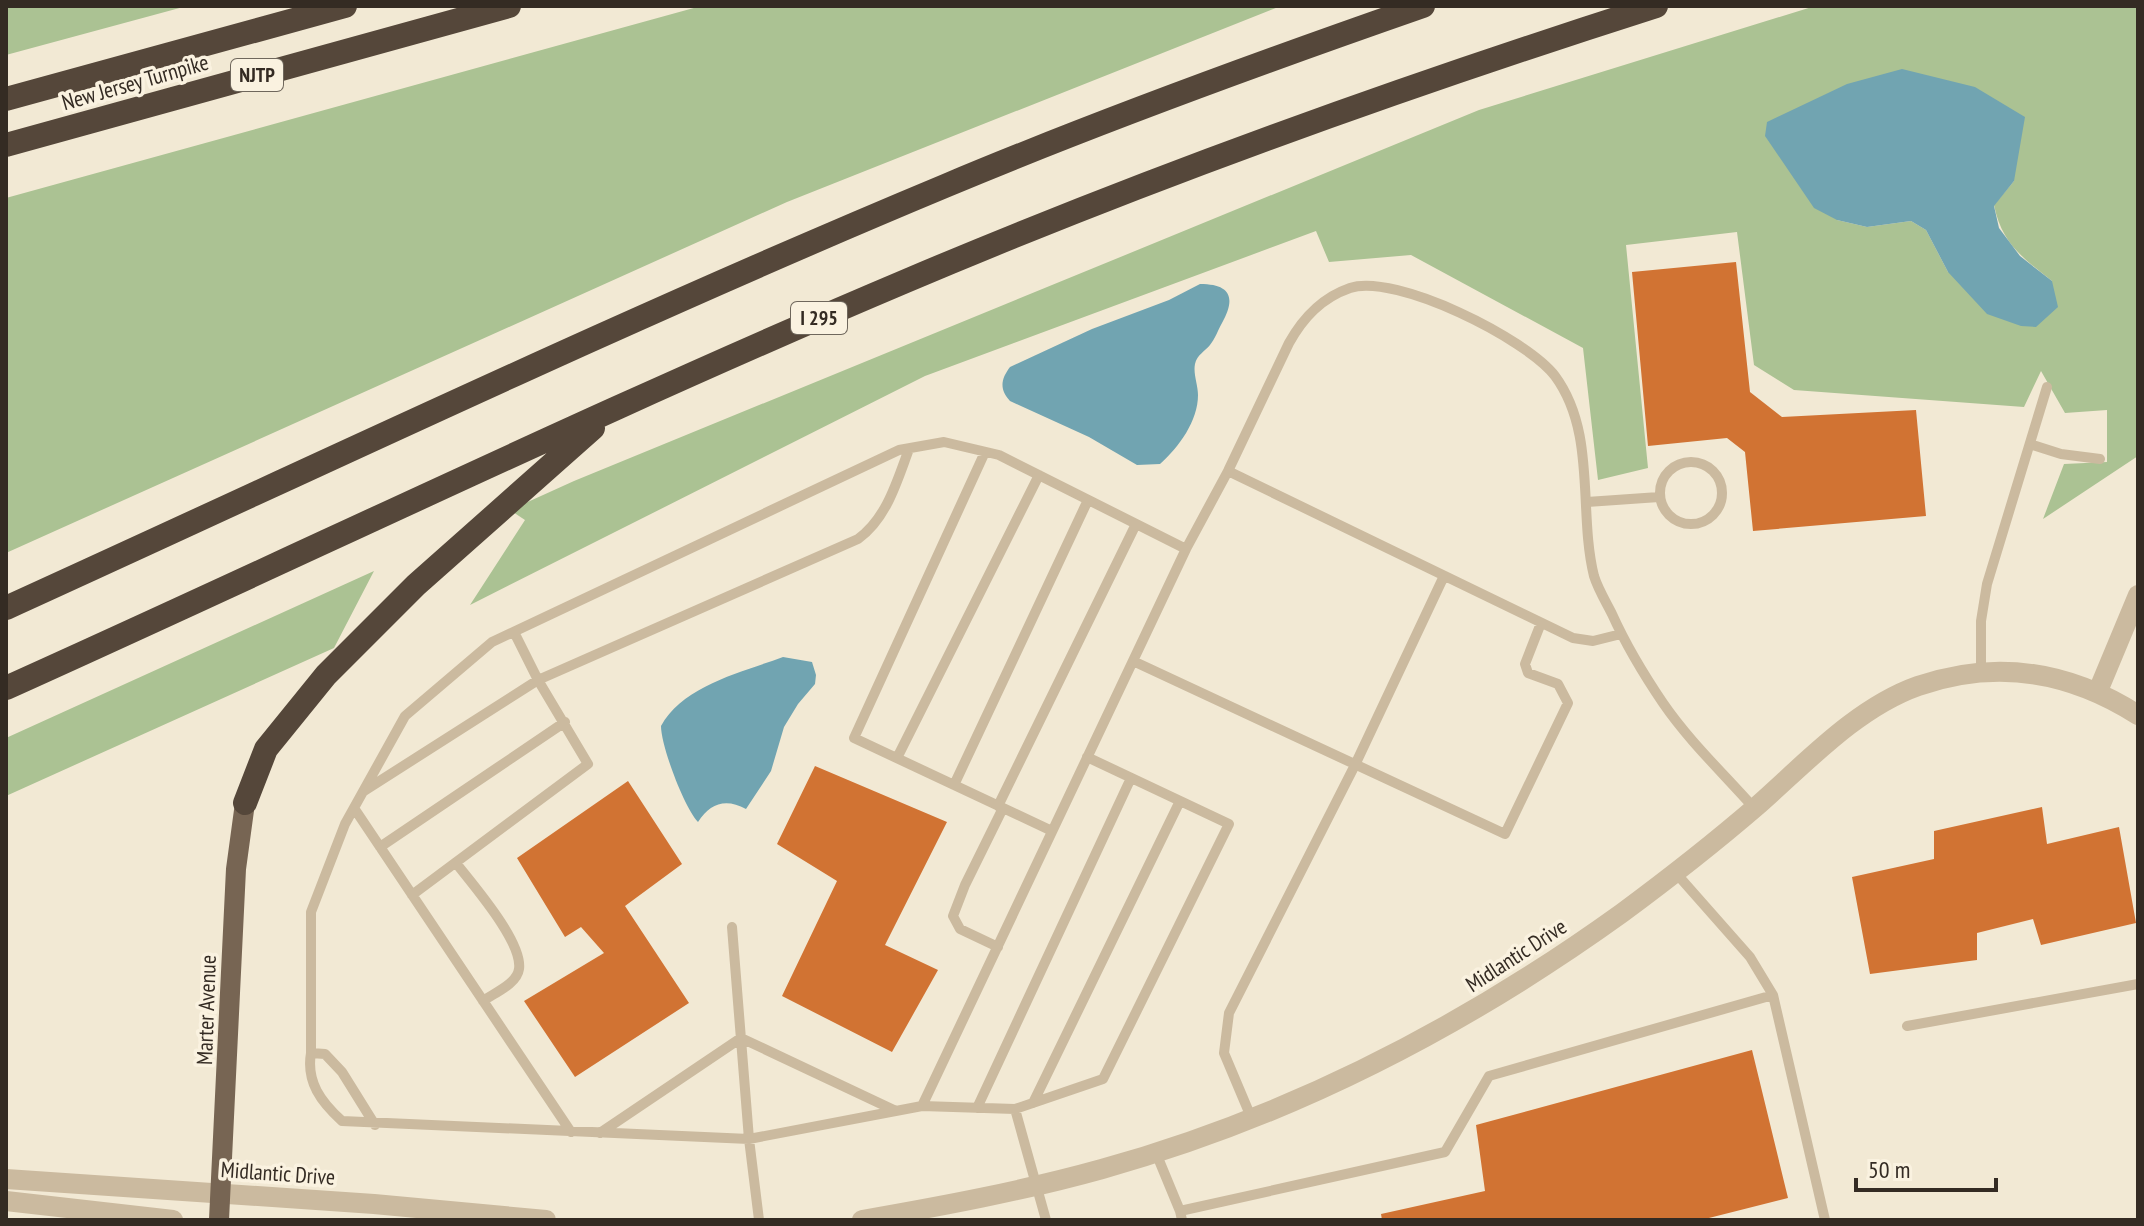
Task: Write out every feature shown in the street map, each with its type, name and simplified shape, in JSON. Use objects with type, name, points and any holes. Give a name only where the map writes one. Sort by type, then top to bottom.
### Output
[{"type":"highway","name":"New Jersey Turnpike","points":[[6,99],[345,6]]},
{"type":"highway","name":"New Jersey Turnpike","points":[[6,145],[509,6]]},
{"type":"highway","points":[[6,608],[605,334],[947,185],[1268,61],[1423,6]]},
{"type":"highway","name":"I 295","points":[[6,688],[614,410],[910,279],[1196,164],[1442,76],[1656,6]]},
{"type":"highway","points":[[245,803],[266,749],[326,675],[416,585],[614,410]]},
{"type":"main road","name":"Marter Avenue","points":[[219,1220],[236,869],[245,803]]},
{"type":"street","points":[[2098,691],[2138,595]]},
{"type":"street","name":"Midlantic Drive","points":[[862,1220],[1035,1185],[1156,1153],[1251,1117],[1368,1066],[1452,1023],[1558,958],[1675,872],[1842,732],[1872,710],[1915,687],[1981,672],[2020,672],[2055,677],[2098,691],[2138,715]]},
{"type":"street","name":"Midlantic Drive","points":[[6,1179],[546,1220]]},
{"type":"street","points":[[6,1201],[45,1208],[173,1220]]},
{"type":"lane","points":[[922,1106],[1186,549],[1300,323],[1316,307],[1352,287],[1375,287],[1429,298],[1508,337],[1554,375],[1571,407],[1581,443],[1595,578],[1621,634],[1664,705],[1754,808]]},
{"type":"lane","points":[[1981,672],[1981,621],[1987,584],[2047,387]]},
{"type":"lane","points":[[1087,757],[1229,824],[1103,1079],[1015,1109],[922,1106],[749,1139],[375,1125],[342,1121],[322,1102],[308,1070],[311,1053],[311,912],[345,824],[405,716],[492,642],[899,450],[944,442],[999,455],[1186,549]]},
{"type":"lane","points":[[2030,444],[2061,454],[2100,459]]},
{"type":"lane","points":[[363,791],[538,680],[858,539],[872,529],[891,497],[909,449]]},
{"type":"lane","points":[[985,452],[854,738],[1052,831]]},
{"type":"lane","points":[[1689,462],[1709,467],[1721,484],[1722,494],[1715,513],[1697,524],[1677,522],[1669,516],[1659,497],[1660,487],[1670,469],[1689,462]]},
{"type":"lane","points":[[1228,471],[1581,641],[1621,634]]},
{"type":"lane","points":[[897,758],[1039,475]]},
{"type":"lane","points":[[1587,502],[1659,497]]},
{"type":"lane","points":[[954,785],[1088,500]]},
{"type":"lane","points":[[998,947],[960,929],[953,916],[1001,807],[1136,524]]},
{"type":"lane","points":[[1251,1117],[1224,1053],[1229,1013],[1355,765],[1444,576]]},
{"type":"lane","points":[[1133,661],[1505,834],[1568,703],[1558,684],[1528,673],[1525,664],[1541,623]]},
{"type":"lane","points":[[412,895],[588,764],[538,680],[514,632]]},
{"type":"lane","points":[[380,847],[565,722]]},
{"type":"lane","points":[[977,1108],[1131,778]]},
{"type":"lane","points":[[1033,1103],[1180,801]]},
{"type":"lane","points":[[354,808],[571,1132]]},
{"type":"lane","points":[[456,863],[513,941],[519,969],[512,982],[483,1001]]},
{"type":"lane","points":[[1675,872],[1750,957],[1773,995],[1825,1220]]},
{"type":"lane","points":[[732,927],[749,1139],[759,1220]]},
{"type":"lane","points":[[1907,1026],[2138,984]]},
{"type":"lane","points":[[1156,1153],[1181,1215],[1445,1152],[1489,1076],[1773,995]]},
{"type":"lane","points":[[741,1038],[896,1111]]},
{"type":"lane","points":[[598,1134],[741,1038]]},
{"type":"lane","points":[[311,1053],[325,1054],[342,1072],[375,1125]]},
{"type":"lane","points":[[1015,1109],[1046,1220]]},
{"type":"green space","points":[[6,6],[187,6],[6,55]]},
{"type":"green space","points":[[701,6],[1281,6],[787,202],[6,553],[6,198]]},
{"type":"green space","points":[[1815,6],[2138,6],[2138,456],[2043,519],[2064,464],[2107,462],[2107,410],[2065,413],[2041,371],[2024,407],[1794,390],[1754,365],[1737,232],[1626,245],[1648,468],[1598,480],[1583,348],[1411,255],[1329,262],[1316,231],[925,376],[470,605],[525,520],[510,510],[1479,110]],"holes":[[[2014,181],[1994,205],[2008,240],[2052,281],[1948,272],[1926,230],[1911,221],[1867,227],[1837,220]]]},
{"type":"green space","points":[[374,571],[334,648],[6,796],[6,738]]},
{"type":"water","points":[[1902,69],[1975,87],[2025,117],[2014,181],[1994,206],[1999,228],[2020,256],[2052,281],[2058,307],[2036,327],[2021,326],[1987,314],[1948,272],[1926,230],[1911,221],[1867,227],[1837,220],[1814,208],[1765,136],[1767,122],[1847,84]]},
{"type":"water","points":[[1200,284],[1224,290],[1228,294],[1229,306],[1213,340],[1195,364],[1198,395],[1191,424],[1174,450],[1160,464],[1137,465],[1089,437],[1006,397],[1002,384],[1010,367]]},
{"type":"water","points":[[783,657],[812,662],[816,675],[815,684],[784,727],[771,771],[746,809],[719,804],[708,810],[698,822],[674,776],[661,726],[671,712],[699,690]]},
{"type":"building","points":[[1736,262],[1750,392],[1782,417],[1916,410],[1926,516],[1753,531],[1745,452],[1727,438],[1648,446],[1632,272]]},
{"type":"building","points":[[815,766],[947,822],[885,945],[938,970],[892,1052],[782,996],[837,881],[777,844]]},
{"type":"building","points":[[628,781],[682,864],[625,906],[689,1003],[575,1077],[524,1001],[604,953],[581,927],[565,937],[517,858]]},
{"type":"building","points":[[2042,807],[2047,844],[2119,827],[2136,923],[2041,945],[2033,919],[1977,933],[1977,960],[1870,974],[1852,877],[1934,859],[1934,831]]},
{"type":"building","points":[[1752,1050],[1788,1198],[1701,1220],[1382,1220],[1381,1214],[1485,1191],[1476,1125]]}]
